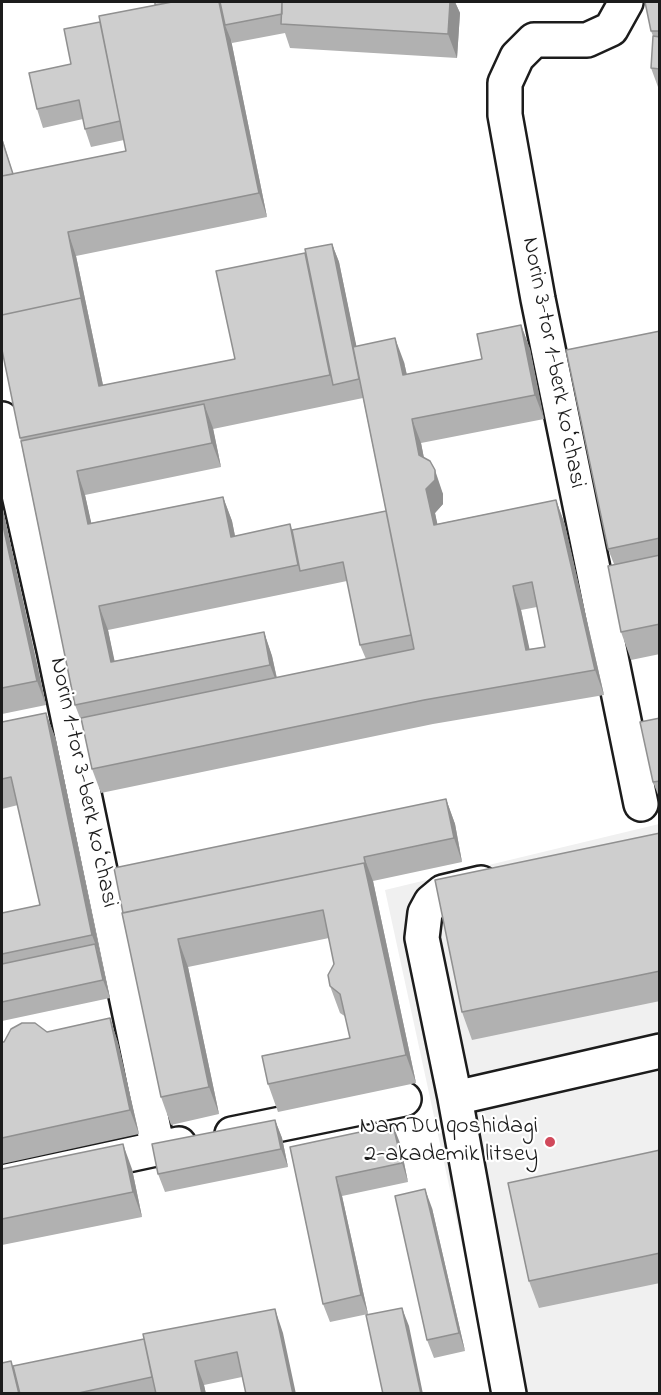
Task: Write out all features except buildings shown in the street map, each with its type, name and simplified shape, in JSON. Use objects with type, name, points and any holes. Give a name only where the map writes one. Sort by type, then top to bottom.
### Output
[{"type":"street","name":"Norin 3-tor 1-berk koʻchasi","points":[[626,2],[612,29],[587,40],[534,40],[517,57],[505,83],[505,115],[538,299],[641,804]]},
{"type":"street","name":"Norin 1-tor 3-berk koʻchasi","points":[[2,419],[54,650],[158,1149]]},
{"type":"street","points":[[508,1394],[455,1098],[422,938],[425,913],[431,902],[443,892],[509,877]]},
{"type":"street","points":[[455,1098],[660,1052]]},
{"type":"street","points":[[2,1182],[404,1099]]},
{"type":"shaded area","name":"NamDU qoshidagi 2-akademik litsey","points":[[659,824],[659,1393],[494,1393],[385,890]]},
{"type":"place","name":"NamDU qoshidagi 2-akademik litsey","points":[[550,1142]]}]
